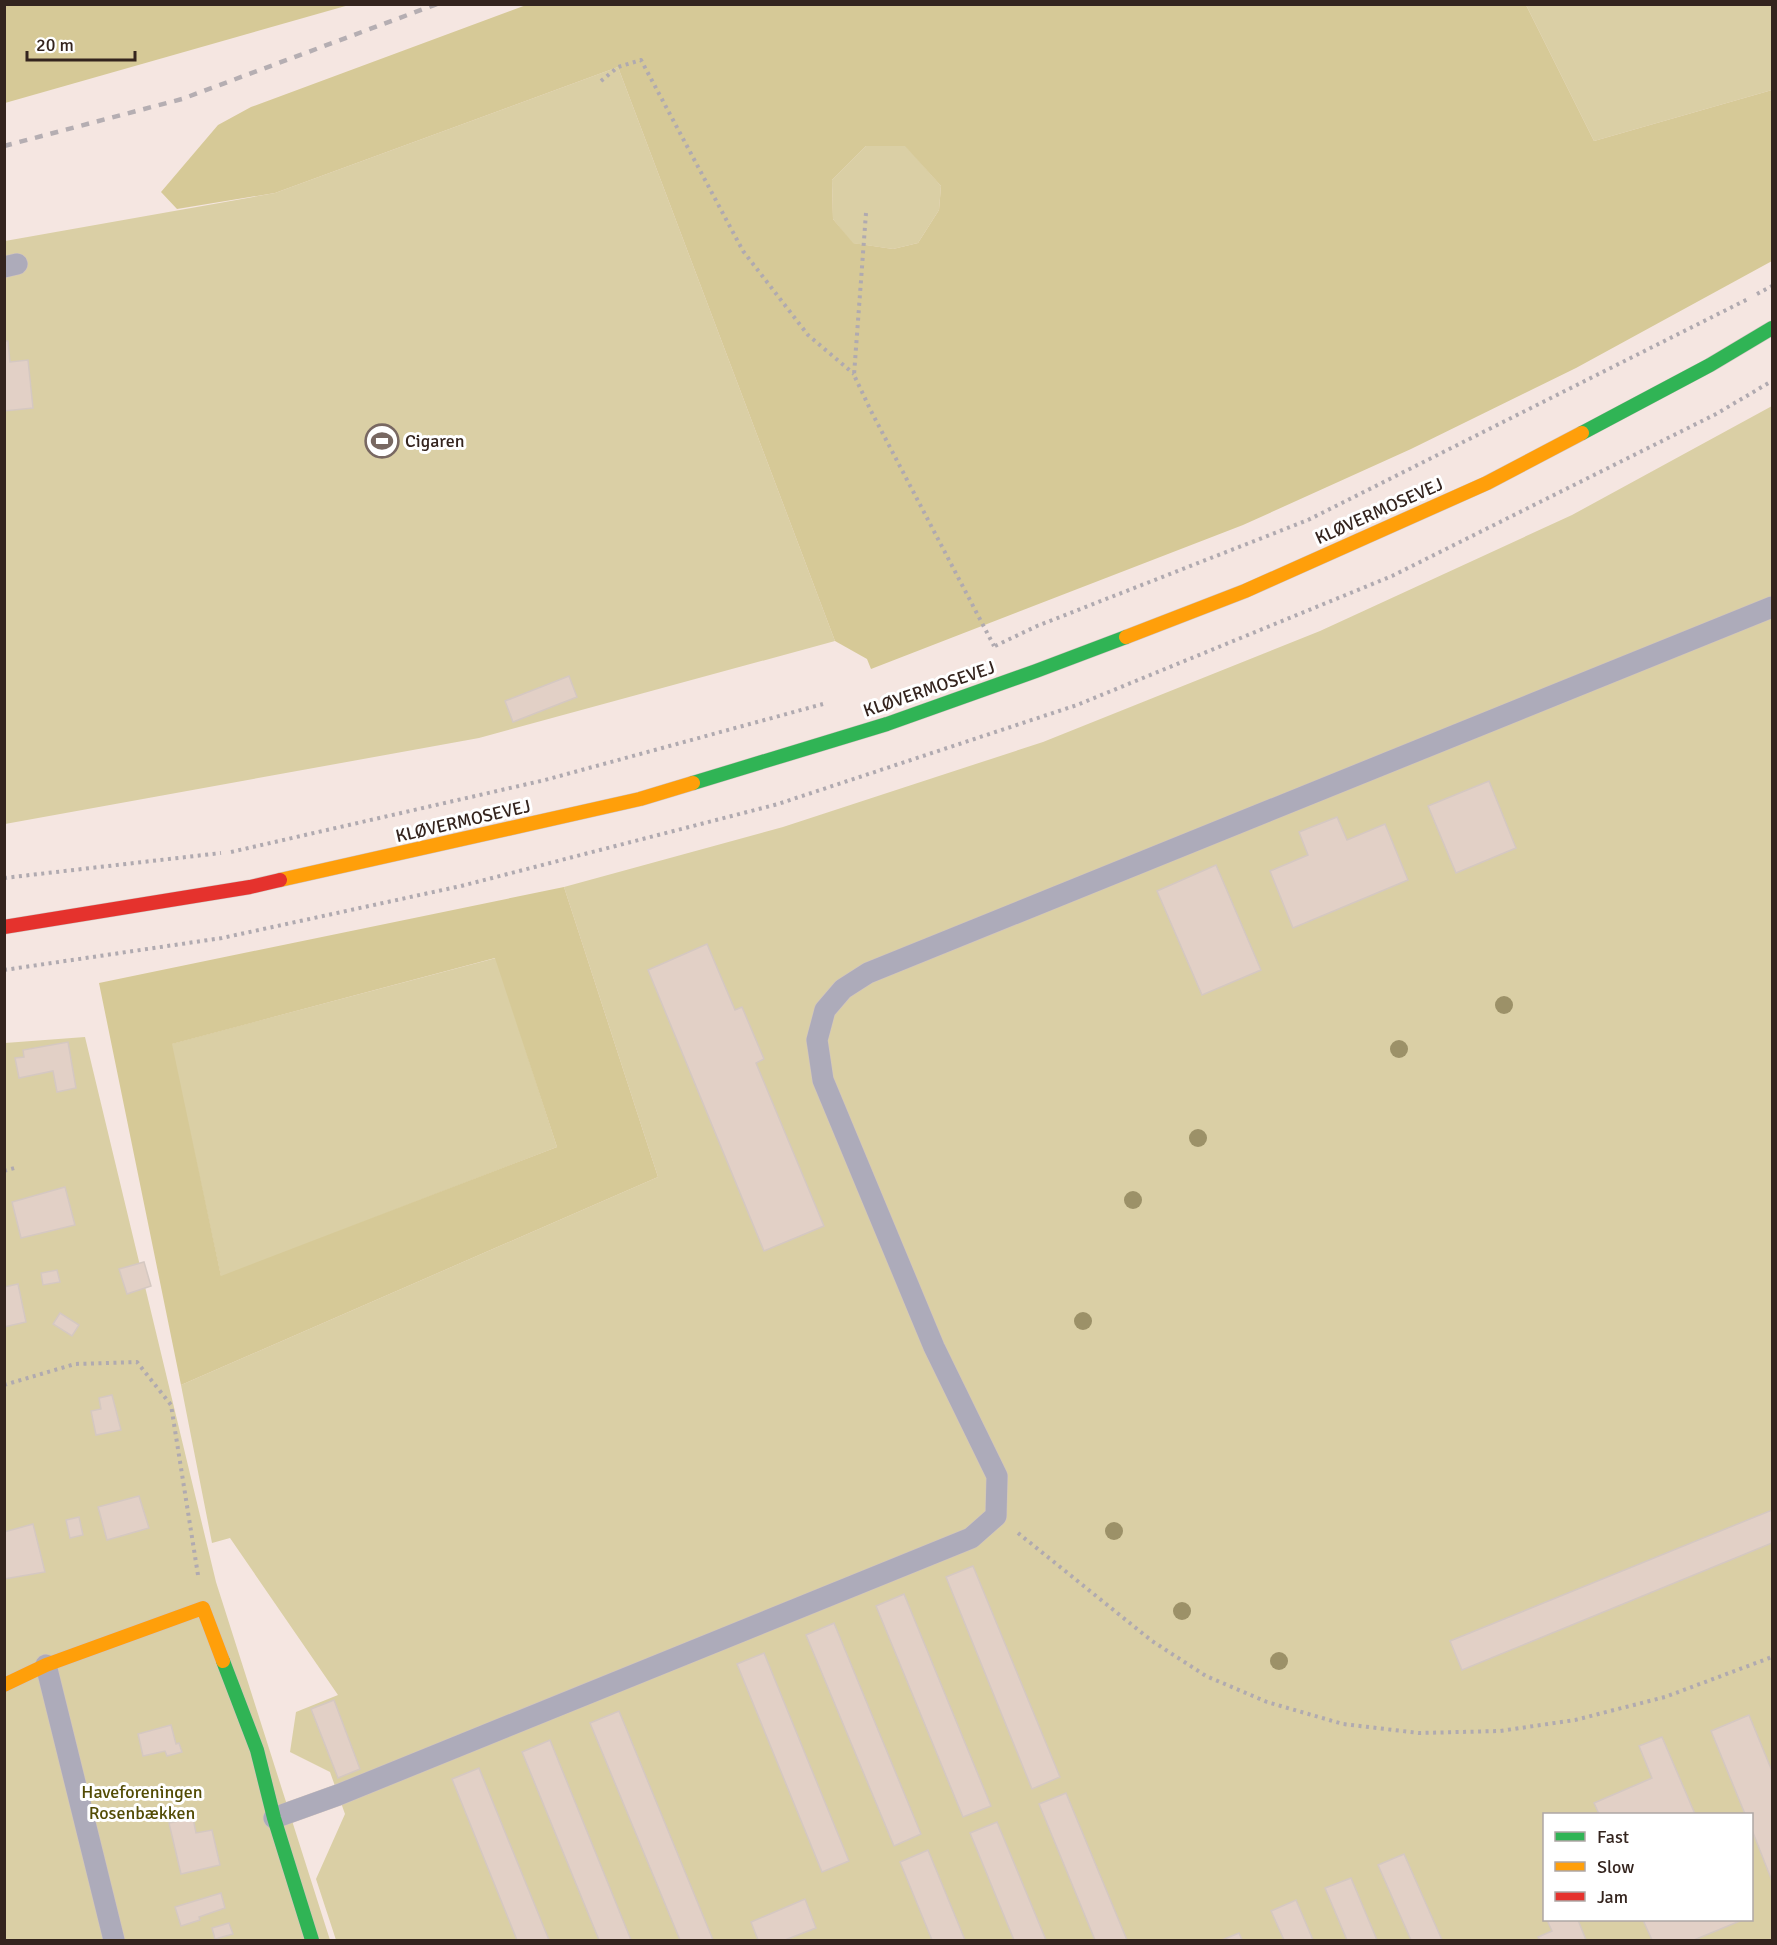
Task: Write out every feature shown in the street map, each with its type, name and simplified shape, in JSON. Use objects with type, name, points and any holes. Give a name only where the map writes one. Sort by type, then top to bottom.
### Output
[{"type":"main road","name":"KLØVERMOSEVEJ","points":[[4,927],[250,887],[640,799],[887,724],[1036,671],[1245,591],[1487,483],[1710,365],[1773,328]]},
{"type":"main road","name":"KLØVERMOSEVEJ","points":[[4,920],[40,920]]},
{"type":"main road","points":[[4,1685],[46,1665],[203,1608],[257,1750],[274,1818],[312,1941]]},
{"type":"lane","points":[[274,1818],[338,1795],[971,1538],[996,1516],[997,1476],[934,1347],[823,1080],[817,1040],[825,1010],[843,989],[868,973],[1773,607]]},
{"type":"lane","points":[[46,1665],[114,1941]]},
{"type":"path","points":[[601,81],[618,67],[642,60],[743,251],[808,335],[854,375],[994,646]]},
{"type":"path","points":[[854,375],[866,213]]},
{"type":"path","points":[[984,650],[1037,626],[1308,520],[1773,286]]},
{"type":"path","points":[[4,878],[226,853],[545,780],[831,702]]},
{"type":"path","points":[[4,1171],[18,1167]]},
{"type":"path","points":[[4,1385],[75,1364],[137,1362],[171,1405],[203,1608]]},
{"type":"path","points":[[996,1516],[1152,1641],[1206,1676],[1267,1702],[1343,1724],[1419,1732],[1500,1731],[1575,1720],[1665,1697],[1773,1657]]},
{"type":"green space","points":[[1526,5],[1772,5],[1772,90],[1594,141]]},
{"type":"green space","name":"Cigaren","points":[[618,67],[835,641],[479,738],[5,824],[5,241],[275,193]]},
{"type":"green space","points":[[905,145],[941,186],[939,210],[918,243],[893,249],[852,243],[833,219],[832,180],[866,146]]},
{"type":"green space","points":[[1772,406],[1772,1940],[336,1940],[316,1879],[345,1814],[330,1772],[290,1752],[296,1712],[338,1695],[230,1538],[212,1543],[181,1385],[658,1177],[564,887],[783,827],[1043,742],[1320,631],[1572,515]]},
{"type":"green space","points":[[496,958],[557,1147],[221,1277],[171,1044]]},
{"type":"green space","name":"Haveforeningen Rosenbækken","points":[[85,1037],[216,1582],[330,1940],[5,1940],[5,1043]]},
{"type":"shaded area","points":[[5,4],[349,4],[349,5],[5,103]]},
{"type":"shaded area","points":[[529,4],[1526,5],[1594,141],[1772,90],[1772,261],[1576,368],[1411,449],[1243,525],[871,669],[867,659],[835,641],[618,67],[275,193],[177,209],[161,192],[218,125],[251,107]],"holes":[[[866,146],[905,146],[941,186],[939,210],[918,243],[893,249],[853,243],[833,219],[832,180]]]},
{"type":"shaded area","points":[[564,887],[658,1177],[181,1385],[99,983]],"holes":[[[495,958],[557,1147],[221,1276],[172,1044]]]},
{"type":"building","points":[[4,341],[8,341],[10,362],[28,360],[33,408],[4,411]]},
{"type":"building","points":[[569,676],[577,697],[513,722],[505,701]]},
{"type":"building","points":[[1489,781],[1516,848],[1456,873],[1428,806]]},
{"type":"building","points":[[1337,817],[1347,840],[1385,824],[1408,880],[1293,928],[1270,871],[1308,855],[1299,832]]},
{"type":"building","points":[[1216,865],[1261,970],[1202,995],[1157,891]]},
{"type":"building","points":[[707,944],[735,1010],[742,1007],[764,1059],[756,1063],[824,1226],[764,1251],[648,970]]},
{"type":"building","points":[[68,1042],[76,1088],[57,1092],[53,1071],[19,1078],[15,1058],[24,1057],[23,1050]]},
{"type":"building","points":[[65,1187],[75,1225],[21,1238],[12,1202]]},
{"type":"building","points":[[144,1262],[151,1286],[127,1294],[119,1269]]},
{"type":"building","points":[[57,1270],[60,1282],[43,1285],[41,1273]]},
{"type":"building","points":[[18,1284],[26,1322],[4,1327],[4,1287]]},
{"type":"building","points":[[60,1313],[79,1325],[72,1336],[53,1324]]},
{"type":"building","points":[[112,1395],[121,1430],[96,1435],[91,1411],[101,1409],[99,1398]]},
{"type":"building","points":[[139,1496],[149,1528],[107,1540],[98,1507]]},
{"type":"building","points":[[1772,1510],[1772,1543],[1462,1670],[1450,1641]]},
{"type":"building","points":[[79,1517],[83,1535],[70,1538],[66,1520]]},
{"type":"building","points":[[33,1524],[45,1572],[4,1579],[4,1532]]},
{"type":"building","points":[[973,1566],[1060,1777],[1032,1789],[946,1577]]},
{"type":"building","points":[[904,1594],[991,1806],[963,1817],[876,1606]]},
{"type":"building","points":[[834,1623],[921,1834],[894,1846],[806,1635]]},
{"type":"building","points":[[764,1653],[849,1861],[822,1872],[737,1664]]},
{"type":"building","points":[[334,1700],[360,1769],[338,1778],[311,1709]]},
{"type":"building","points":[[619,1711],[713,1940],[680,1940],[590,1723]]},
{"type":"building","points":[[1749,1715],[1772,1771],[1772,1881],[1753,1833],[1753,1813],[1745,1813],[1711,1731]]},
{"type":"building","points":[[171,1725],[176,1744],[179,1743],[182,1752],[167,1756],[165,1751],[143,1756],[138,1734]]},
{"type":"building","points":[[1662,1737],[1695,1813],[1599,1813],[1594,1803],[1652,1778],[1639,1746]]},
{"type":"building","points":[[550,1740],[631,1940],[599,1940],[522,1752]]},
{"type":"building","points":[[479,1768],[549,1940],[517,1940],[452,1779]]},
{"type":"building","points":[[1066,1793],[1127,1940],[1095,1940],[1039,1804]]},
{"type":"building","points":[[193,1818],[196,1833],[212,1830],[220,1865],[181,1874],[169,1823]]},
{"type":"building","points":[[997,1822],[1046,1940],[1014,1940],[970,1833]]},
{"type":"building","points":[[928,1850],[965,1940],[932,1940],[900,1862]]},
{"type":"building","points":[[1404,1854],[1442,1940],[1411,1940],[1378,1865]]},
{"type":"building","points":[[1351,1878],[1377,1940],[1347,1940],[1325,1888]]},
{"type":"building","points":[[221,1893],[225,1908],[181,1926],[175,1907]]},
{"type":"building","points":[[805,1899],[816,1928],[785,1940],[758,1940],[751,1922]]},
{"type":"building","points":[[1296,1900],[1313,1940],[1284,1940],[1271,1911]]},
{"type":"building","points":[[1547,1921],[1578,1921],[1586,1940],[1540,1940],[1538,1937],[1552,1931]]},
{"type":"building","points":[[1643,1921],[1740,1921],[1694,1940],[1652,1940]]},
{"type":"building","points":[[229,1923],[233,1934],[215,1939],[212,1928]]},
{"type":"building","points":[[1239,1933],[1242,1940],[1222,1940]]},
{"type":"railway","points":[[4,146],[182,99],[437,4]]},
{"type":"traffic: fast","points":[[1582,433],[1710,365],[1772,328]]},
{"type":"traffic: fast","points":[[693,783],[887,724],[1126,637]]},
{"type":"traffic: fast","points":[[223,1661],[257,1750],[274,1818],[312,1940]]},
{"type":"traffic: slow","points":[[1126,637],[1245,591],[1487,483],[1582,433]]},
{"type":"traffic: slow","points":[[280,880],[640,799],[693,783]]},
{"type":"traffic: slow","points":[[4,1685],[46,1665],[203,1608],[223,1661]]},
{"type":"traffic: jam","points":[[4,927],[250,887],[280,880]]},
{"type":"place","name":"Cigaren","points":[[382,441]]}]
